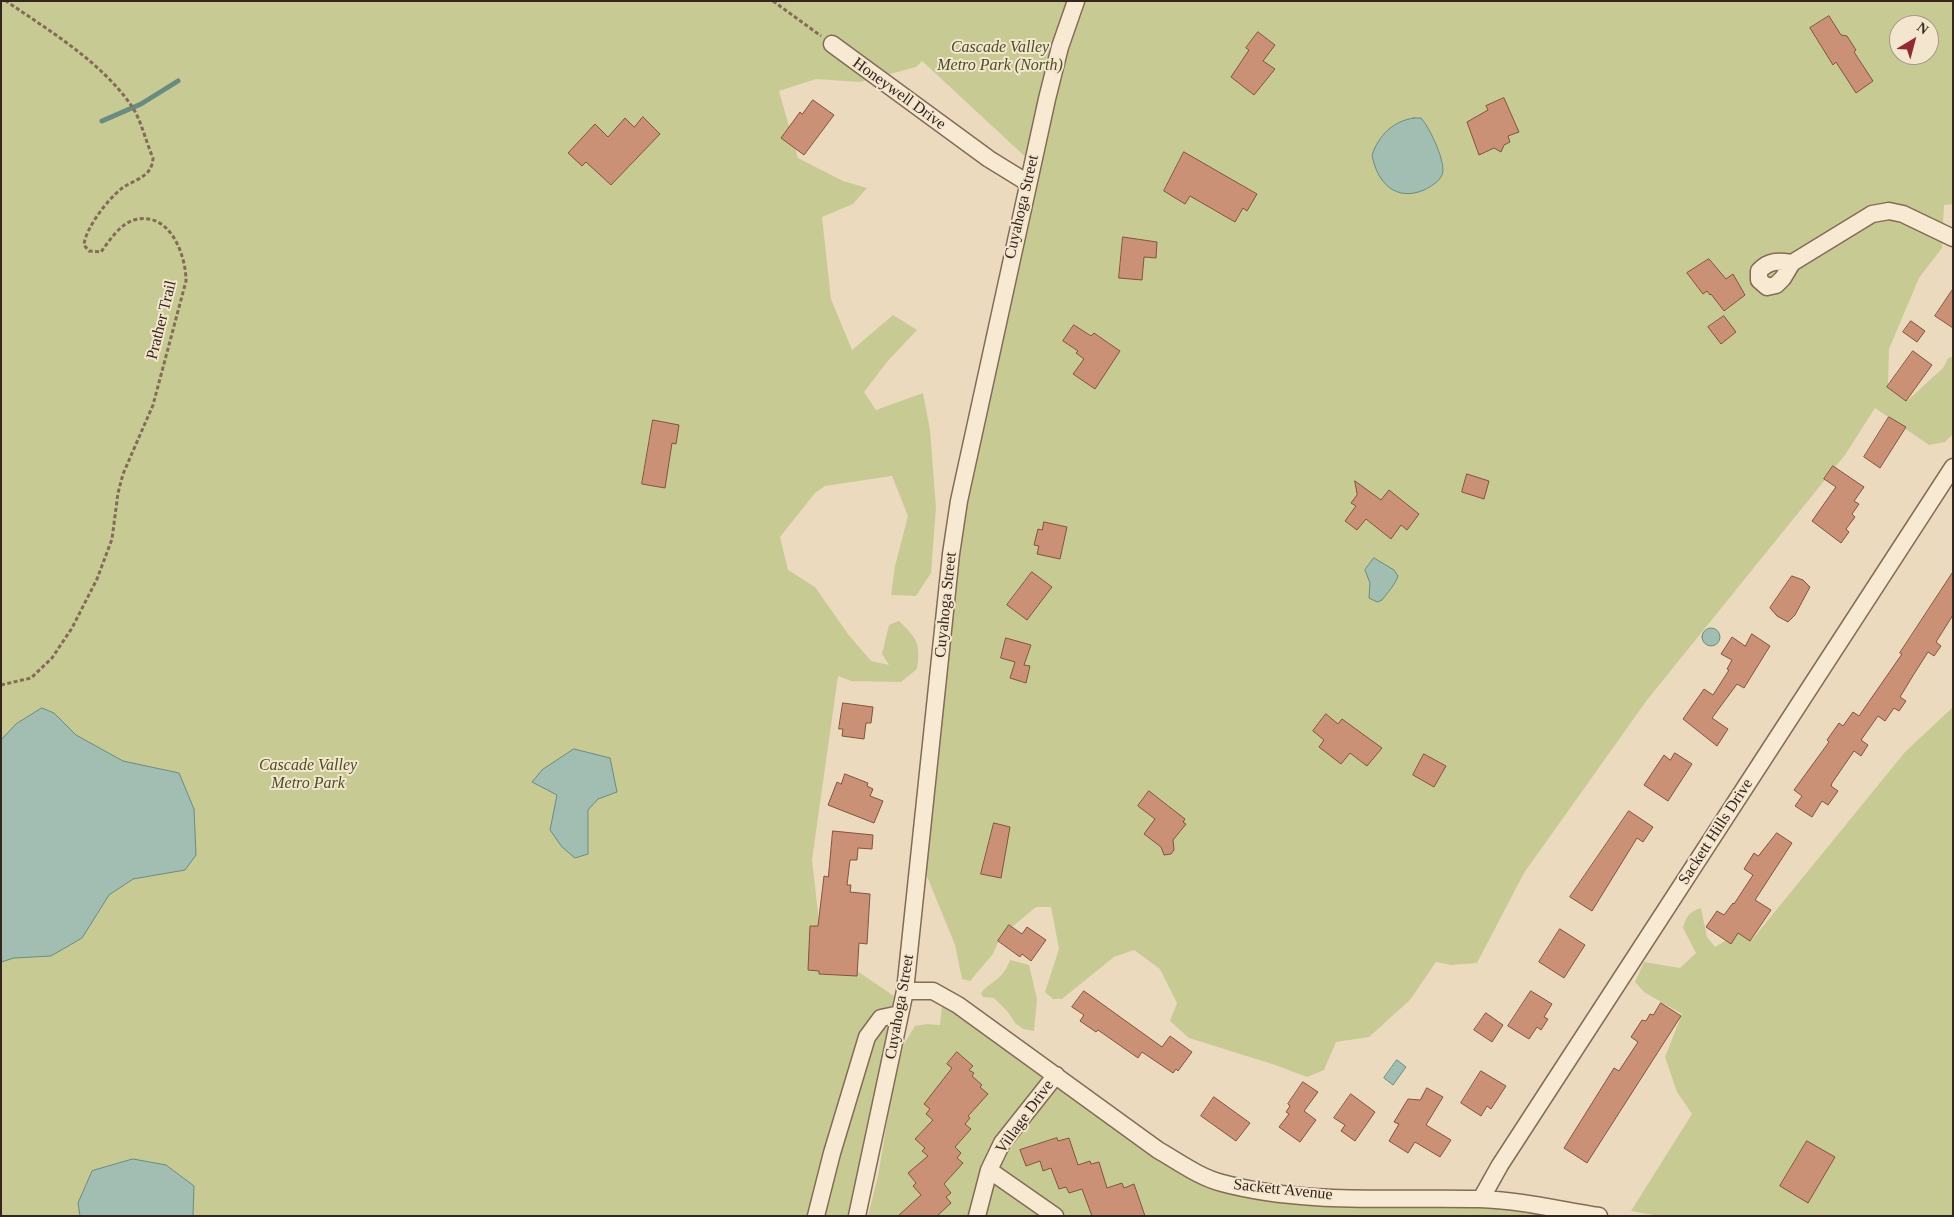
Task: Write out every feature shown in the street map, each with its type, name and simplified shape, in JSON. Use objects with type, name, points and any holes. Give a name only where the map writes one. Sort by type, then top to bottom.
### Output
[{"type":"street","name":"Cuyahoga Street","points":[[857,1216],[905,991],[950,554],[978,410],[1028,182],[1060,46],[1076,1]]},
{"type":"street","name":"Honeywell Drive","points":[[832,44],[989,159],[1028,182]]},
{"type":"street","points":[[1792,263],[1872,214],[1889,211],[1903,214],[1953,238]]},
{"type":"street","name":"Sackett Hills Drive","points":[[1482,1199],[1500,1165],[1953,467]]},
{"type":"street","name":"Sackett Avenue","points":[[905,991],[932,991],[943,996],[992,1028],[1158,1150],[1190,1169],[1225,1184],[1308,1196],[1482,1199],[1599,1216]]},
{"type":"street","points":[[816,1216],[832,1153],[868,1036],[881,1018],[900,1014]]},
{"type":"street","name":"Village Drive","points":[[977,1216],[989,1170],[1002,1143],[1056,1075]]},
{"type":"street","points":[[989,1170],[1054,1216]]},
{"type":"path","name":"Prather Trail","points":[[1,685],[31,678],[52,658],[72,628],[98,580],[112,539],[118,493],[123,474],[153,405],[186,281],[186,268],[178,246],[168,229],[155,222],[143,219],[132,220],[118,230],[101,252],[94,253],[89,251],[84,245],[85,236],[106,205],[120,190],[146,175],[152,167],[152,158],[133,108],[114,85],[71,46],[6,1]]},
{"type":"path","points":[[773,1],[832,44]]},
{"type":"green space","points":[[1,1],[1953,1],[1953,204],[1944,205],[1942,248],[1919,278],[1889,349],[1888,385],[1908,400],[1943,368],[1948,358],[1953,357],[1953,434],[1945,442],[1929,445],[1875,408],[1845,455],[1647,700],[1524,873],[1477,963],[1451,965],[1436,962],[1410,1000],[1369,1037],[1336,1042],[1324,1070],[1307,1077],[1189,1038],[1170,1021],[1177,1003],[1160,969],[1134,950],[1114,957],[1062,999],[1053,999],[1045,992],[1059,949],[1051,907],[1036,907],[1001,936],[993,954],[970,981],[962,979],[955,945],[920,859],[951,554],[1032,163],[922,61],[916,67],[860,82],[816,79],[779,91],[798,158],[843,181],[867,188],[853,204],[822,217],[831,299],[852,350],[893,315],[917,330],[887,362],[864,392],[876,410],[923,393],[930,430],[936,507],[931,573],[916,596],[891,595],[895,566],[908,516],[892,476],[825,486],[815,493],[780,537],[788,570],[815,587],[848,634],[871,661],[889,665],[882,654],[889,625],[899,621],[914,637],[918,647],[917,669],[901,682],[851,681],[838,676],[812,860],[820,930],[857,971],[903,1002],[856,1216],[1,1216]]},
{"type":"green space","points":[[1953,707],[1953,1216],[1659,1216],[1631,1211],[1692,1114],[1677,1092],[1665,1057],[1682,1014],[1644,992],[1635,982],[1644,962],[1680,968],[1696,953],[1683,928],[1685,920],[1689,915],[1701,908],[1707,937],[1715,947],[1738,933],[1751,941],[1905,752]]},
{"type":"green space","points":[[1010,960],[1029,965],[1037,999],[1034,1031],[1023,1029],[1015,1023],[1008,1012],[994,998],[983,997],[981,993],[1004,972]]},
{"type":"green space","points":[[943,996],[1158,1150],[1238,1186],[1481,1199],[1599,1216],[868,1216],[878,1176],[893,1085],[904,1044],[915,1026],[927,1024],[940,1025]]},
{"type":"shaded area","points":[[1421,118],[1429,130],[1437,146],[1443,170],[1441,178],[1432,186],[1414,193],[1405,194],[1389,188],[1383,182],[1378,174],[1372,155],[1379,141],[1388,130],[1400,122]]},
{"type":"shaded area","points":[[1374,558],[1394,570],[1398,576],[1382,600],[1377,602],[1369,598],[1370,583],[1365,570]]},
{"type":"shaded area","points":[[1711,628],[1717,631],[1720,637],[1717,643],[1711,646],[1705,643],[1702,637],[1705,631]]},
{"type":"shaded area","points":[[42,708],[54,713],[76,735],[123,761],[179,773],[194,809],[196,855],[185,870],[133,879],[109,895],[82,938],[51,956],[14,958],[1,962],[1,740],[16,724]]},
{"type":"shaded area","points":[[574,749],[610,758],[617,792],[598,799],[588,810],[588,854],[575,858],[562,847],[550,830],[557,795],[532,782],[542,770]]},
{"type":"shaded area","points":[[1397,1060],[1406,1067],[1393,1085],[1384,1078]]},
{"type":"shaded area","points":[[133,1159],[166,1165],[194,1186],[193,1216],[80,1216],[78,1203],[92,1171]]},
{"type":"building","points":[[1829,16],[1841,35],[1847,36],[1856,50],[1854,52],[1873,81],[1856,93],[1836,62],[1833,65],[1810,28]]},
{"type":"building","points":[[1258,32],[1275,45],[1263,61],[1275,69],[1254,95],[1231,77],[1249,50],[1246,48]]},
{"type":"building","points":[[1504,98],[1519,132],[1508,136],[1510,142],[1504,145],[1501,152],[1494,148],[1479,155],[1467,122],[1488,110],[1486,106]]},
{"type":"building","points":[[813,100],[834,115],[804,155],[781,138],[800,112],[802,114]]},
{"type":"building","points":[[643,117],[660,134],[611,185],[586,162],[582,166],[568,153],[595,124],[608,137],[625,118],[634,127]]},
{"type":"building","points":[[1184,152],[1257,194],[1247,211],[1243,208],[1235,222],[1190,196],[1185,204],[1164,191]]},
{"type":"building","points":[[1123,237],[1157,242],[1156,258],[1144,257],[1142,280],[1119,278]]},
{"type":"building","points":[[1709,259],[1726,279],[1733,274],[1745,295],[1724,311],[1711,294],[1707,291],[1703,294],[1687,273]]},
{"type":"building","points":[[1953,289],[1953,328],[1935,316]]},
{"type":"building","points":[[1724,316],[1736,332],[1721,344],[1708,327]]},
{"type":"building","points":[[1911,321],[1925,331],[1917,342],[1903,332]]},
{"type":"building","points":[[1074,325],[1091,336],[1094,333],[1120,351],[1095,389],[1073,374],[1084,359],[1076,353],[1078,351],[1063,341]]},
{"type":"building","points":[[1913,351],[1932,365],[1906,401],[1887,387]]},
{"type":"building","points":[[1889,417],[1906,427],[1880,468],[1864,457]]},
{"type":"building","points":[[653,420],[679,425],[676,444],[672,443],[665,488],[642,484]]},
{"type":"building","points":[[1833,466],[1864,487],[1854,501],[1859,504],[1852,514],[1855,517],[1846,529],[1849,532],[1841,543],[1812,521],[1836,487],[1824,479]]},
{"type":"building","points":[[1467,474],[1489,481],[1484,499],[1462,492]]},
{"type":"building","points":[[1355,481],[1381,500],[1389,490],[1419,514],[1407,530],[1401,525],[1391,539],[1366,519],[1357,530],[1345,521],[1356,506],[1351,503],[1357,495]]},
{"type":"building","points":[[1044,522],[1067,527],[1060,559],[1037,554],[1039,546],[1034,545],[1038,529],[1042,530]]},
{"type":"building","points":[[1032,572],[1052,587],[1027,620],[1007,605]]},
{"type":"building","points":[[1953,572],[1953,615],[1936,642],[1941,646],[1934,656],[1928,652],[1900,697],[1906,701],[1899,711],[1894,708],[1885,721],[1878,716],[1861,740],[1868,745],[1861,756],[1854,751],[1832,783],[1831,786],[1838,791],[1828,805],[1822,801],[1812,817],[1795,806],[1802,796],[1794,790],[1829,742],[1827,740],[1839,723],[1843,726],[1853,712],[1859,716],[1902,654],[1900,653]]},
{"type":"building","points":[[1792,576],[1803,580],[1810,587],[1795,615],[1788,622],[1777,616],[1770,608]]},
{"type":"building","points":[[1752,634],[1770,646],[1744,688],[1737,684],[1712,718],[1728,729],[1717,746],[1683,719],[1704,689],[1713,695],[1729,670],[1727,669],[1732,660],[1721,654],[1732,637],[1745,646]]},
{"type":"building","points":[[1006,638],[1031,645],[1024,665],[1030,666],[1026,683],[1010,678],[1015,662],[1001,658]]},
{"type":"building","points":[[843,703],[873,707],[871,723],[866,723],[864,739],[842,736],[843,729],[839,729]]},
{"type":"building","points":[[1326,714],[1338,724],[1342,719],[1382,748],[1367,766],[1350,753],[1341,764],[1319,747],[1324,740],[1313,731]]},
{"type":"building","points":[[1675,753],[1692,764],[1668,801],[1644,785],[1664,755],[1670,760]]},
{"type":"building","points":[[1424,754],[1446,766],[1434,787],[1413,775]]},
{"type":"building","points":[[845,774],[868,783],[867,786],[873,789],[870,796],[883,801],[874,823],[828,805],[837,782],[841,784]]},
{"type":"building","points":[[1149,791],[1185,819],[1183,822],[1186,824],[1173,840],[1174,850],[1171,854],[1164,855],[1161,847],[1144,834],[1155,819],[1138,806]]},
{"type":"building","points":[[1629,811],[1653,827],[1643,842],[1637,838],[1592,911],[1570,897]]},
{"type":"building","points":[[994,823],[1010,827],[1001,878],[981,874]]},
{"type":"building","points":[[833,831],[873,835],[872,849],[858,848],[857,860],[850,860],[847,885],[851,885],[850,892],[870,894],[867,944],[859,943],[857,976],[819,974],[819,971],[808,970],[810,926],[818,926],[824,876],[828,877]]},
{"type":"building","points":[[1777,833],[1792,843],[1755,900],[1771,910],[1750,941],[1738,933],[1731,944],[1706,927],[1717,911],[1724,915],[1734,904],[1753,875],[1744,869],[1754,853],[1758,856]]},
{"type":"building","points":[[1009,925],[1022,934],[1027,927],[1046,940],[1031,961],[1022,954],[1020,957],[998,941]]},
{"type":"building","points":[[1560,929],[1585,945],[1564,978],[1539,962]]},
{"type":"building","points":[[1084,991],[1162,1047],[1170,1036],[1192,1052],[1178,1071],[1176,1069],[1173,1073],[1142,1052],[1138,1058],[1098,1030],[1096,1032],[1080,1021],[1084,1015],[1072,1007]]},
{"type":"building","points":[[1531,991],[1552,1004],[1544,1017],[1548,1019],[1541,1030],[1537,1027],[1529,1039],[1508,1026]]},
{"type":"building","points":[[1661,1003],[1681,1016],[1587,1163],[1564,1148],[1614,1068],[1619,1071],[1638,1042],[1631,1037],[1642,1020],[1646,1021],[1650,1014],[1653,1015]]},
{"type":"building","points":[[1486,1013],[1503,1025],[1492,1042],[1474,1030]]},
{"type":"building","points":[[957,1052],[973,1066],[969,1070],[974,1073],[972,1076],[988,1094],[968,1116],[970,1118],[965,1124],[971,1129],[955,1147],[961,1153],[957,1158],[963,1163],[944,1184],[951,1193],[946,1197],[951,1203],[937,1216],[898,1216],[921,1195],[913,1186],[916,1183],[908,1173],[928,1156],[922,1151],[925,1148],[915,1139],[933,1120],[926,1114],[930,1109],[924,1104],[952,1068],[947,1064]]},
{"type":"building","points":[[1481,1071],[1506,1086],[1491,1109],[1487,1106],[1481,1116],[1461,1103]]},
{"type":"building","points":[[1303,1082],[1318,1092],[1304,1111],[1316,1120],[1300,1142],[1279,1127],[1289,1114],[1286,1112],[1290,1106],[1288,1104]]},
{"type":"building","points":[[1427,1088],[1443,1097],[1426,1125],[1451,1140],[1440,1157],[1415,1142],[1408,1153],[1389,1141],[1399,1124],[1394,1122],[1408,1099],[1420,1100]]},
{"type":"building","points":[[1351,1094],[1375,1112],[1355,1141],[1341,1131],[1345,1125],[1334,1118]]},
{"type":"building","points":[[1214,1097],[1250,1123],[1236,1141],[1201,1116]]},
{"type":"building","points":[[1057,1138],[1058,1141],[1069,1138],[1078,1165],[1090,1161],[1091,1164],[1099,1162],[1107,1188],[1122,1183],[1124,1188],[1134,1184],[1145,1216],[1092,1216],[1082,1189],[1069,1193],[1066,1187],[1059,1189],[1051,1168],[1043,1171],[1040,1161],[1026,1166],[1020,1150]]},
{"type":"building","points":[[1807,1141],[1835,1157],[1808,1203],[1780,1186]]},
{"type":"waterway","points":[[102,121],[141,104],[178,81]]},
{"type":"park label","name":"Cascade Valley Metro Park (North)","points":[[1000,57]]},
{"type":"park label","name":"Cascade Valley Metro Park","points":[[308,775]]}]
